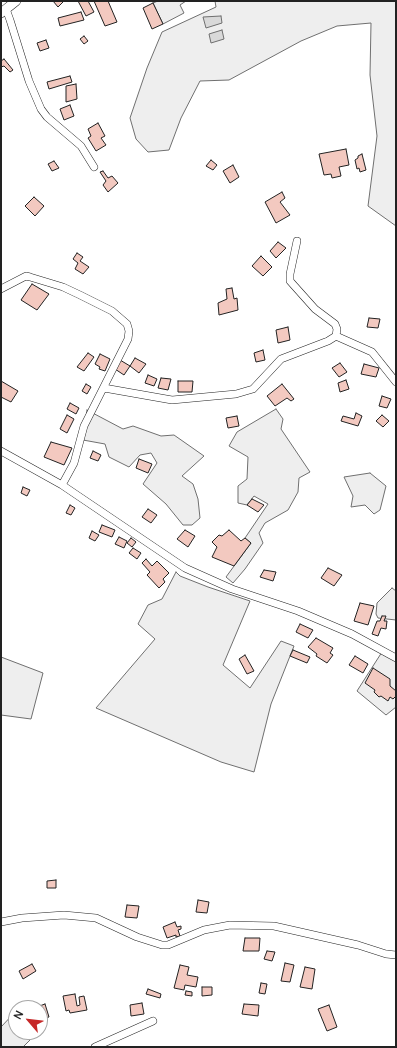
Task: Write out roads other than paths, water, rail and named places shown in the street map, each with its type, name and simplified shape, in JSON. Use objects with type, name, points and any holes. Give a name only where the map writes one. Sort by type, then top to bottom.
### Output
[{"type":"street","points":[[16,1],[3,8],[10,20],[29,81],[41,109],[47,117],[81,146],[94,167]]},
{"type":"street","points":[[297,240],[290,281],[315,309],[335,324],[338,329],[336,336]]},
{"type":"street","points":[[1,289],[23,278],[30,277],[62,287],[112,311],[124,319],[129,331],[128,338],[84,426],[74,463],[62,485]]},
{"type":"street","points":[[104,388],[172,400],[236,394],[253,388],[281,359],[336,336],[372,352],[396,382]]},
{"type":"street","points":[[1,451],[62,485],[185,568],[232,589],[298,611],[345,631],[396,658]]},
{"type":"street","points":[[1,922],[22,918],[64,915],[96,918],[137,937],[162,945],[168,945],[204,930],[217,927],[230,925],[274,926],[358,945],[386,954],[396,955]]},
{"type":"street","points":[[95,1047],[153,1021]]}]
